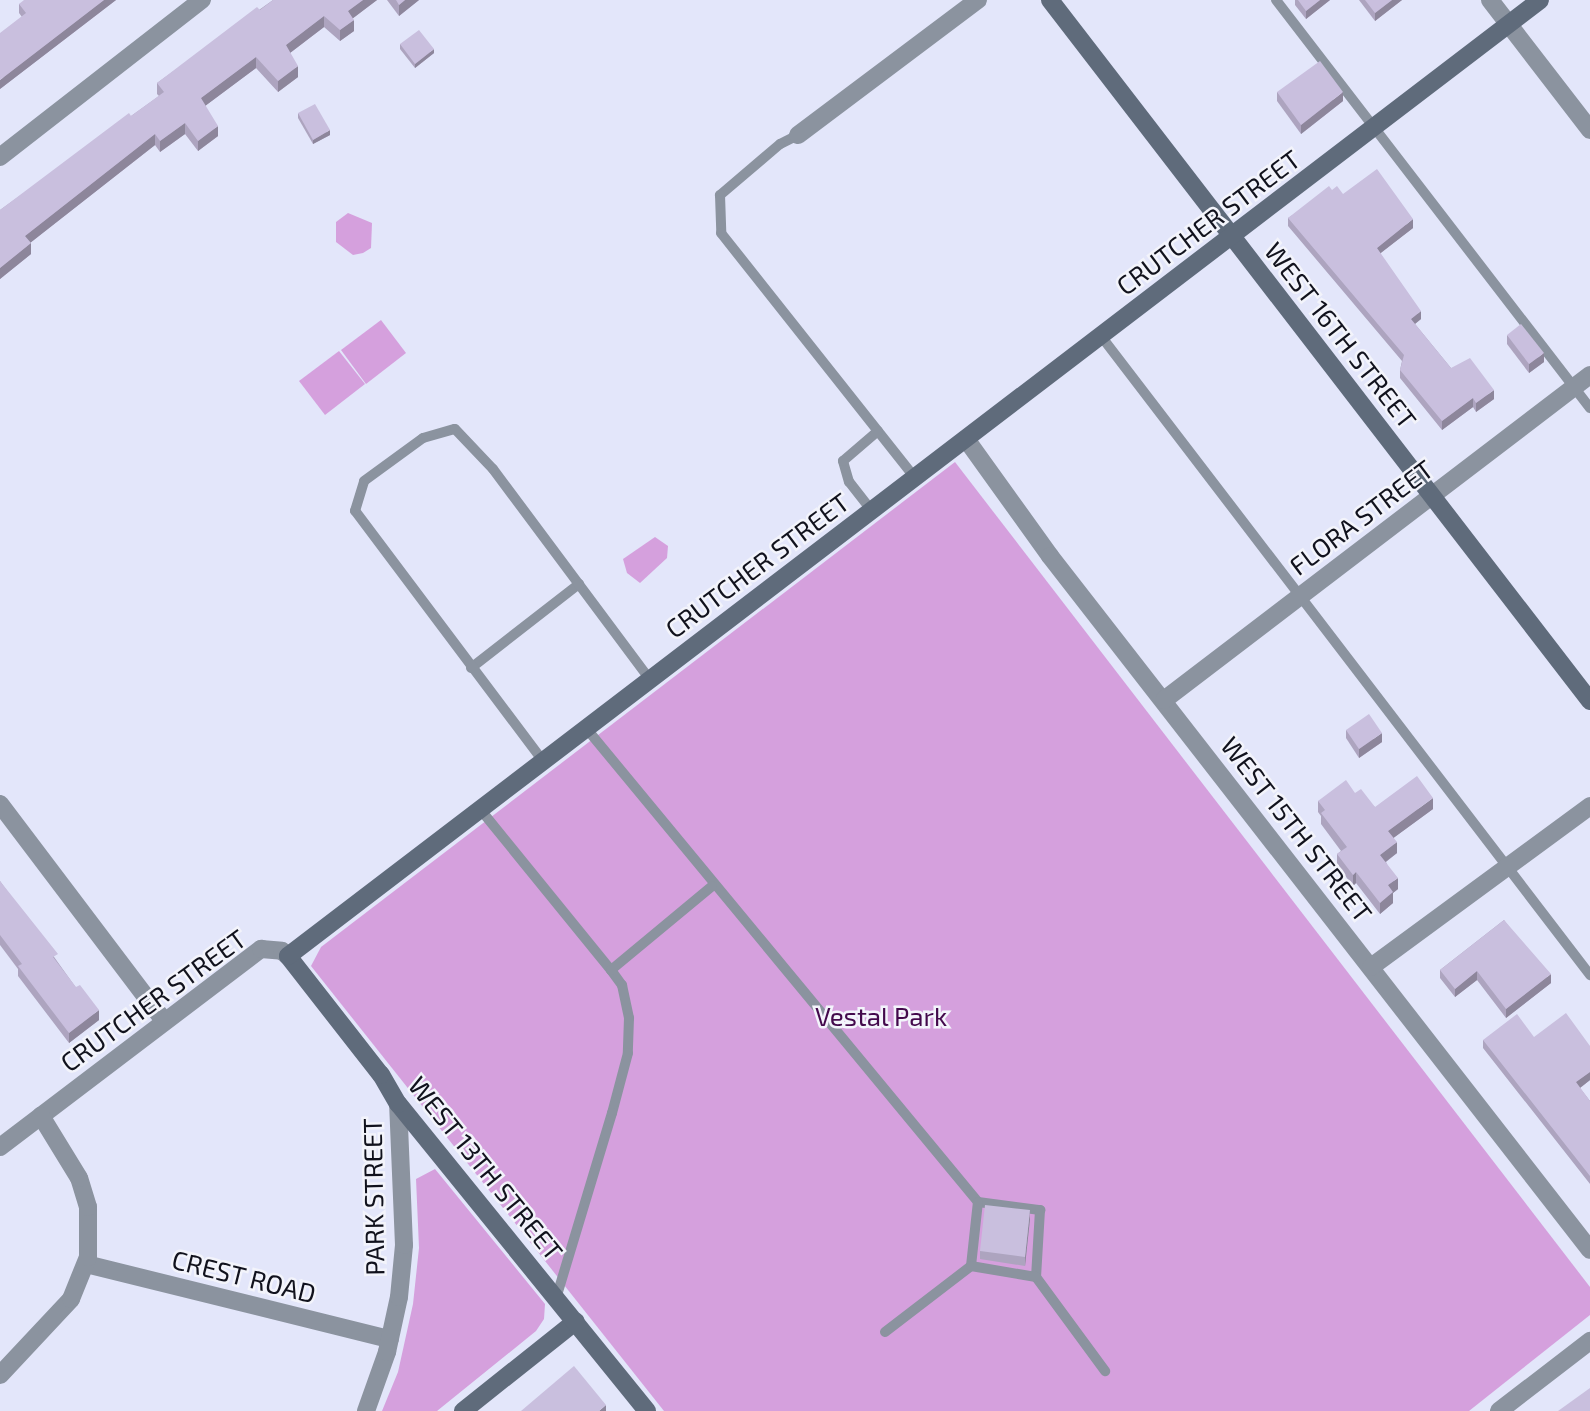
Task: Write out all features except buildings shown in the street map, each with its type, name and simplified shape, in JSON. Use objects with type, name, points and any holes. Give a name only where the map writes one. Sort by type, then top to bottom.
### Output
[{"type":"street","points":[[0,157],[202,0]]},
{"type":"street","points":[[798,135],[978,0]]},
{"type":"street","name":"WEST 16TH STREET","points":[[1050,0],[1590,701]]},
{"type":"street","points":[[1490,0],[1590,130]]},
{"type":"street","name":"CRUTCHER STREET","points":[[0,1147],[261,950],[282,951],[288,956],[1540,0]]},
{"type":"street","name":"FLORA STREET","points":[[1164,700],[1590,375]]},
{"type":"street","name":"WEST 15TH STREET","points":[[966,439],[1050,556],[1589,1247]]},
{"type":"street","points":[[0,804],[164,1021]]},
{"type":"street","points":[[1371,967],[1590,806]]},
{"type":"street","name":"WEST 13TH STREET","points":[[288,956],[381,1074],[398,1104],[647,1411]]},
{"type":"street","name":"PARK STREET","points":[[366,1411],[390,1339],[404,1245],[398,1104]]},
{"type":"street","points":[[0,1375],[64,1309],[79,1287],[86,1264],[89,1220],[79,1178],[41,1116]]},
{"type":"street","name":"CREST ROAD","points":[[86,1264],[390,1339]]},
{"type":"street","points":[[463,1411],[576,1321]]},
{"type":"street","points":[[1499,1411],[1590,1341]]},
{"type":"lane","points":[[1276,0],[1590,408]]},
{"type":"lane","points":[[798,135],[780,144],[720,195],[721,233],[915,478]]},
{"type":"lane","points":[[1101,336],[1590,975]]},
{"type":"lane","points":[[543,761],[355,510],[364,481],[423,438],[455,429],[493,469],[650,680]]},
{"type":"lane","points":[[872,511],[849,482],[843,461],[878,431]]},
{"type":"lane","points":[[471,668],[579,584]]},
{"type":"lane","points":[[586,728],[712,886],[978,1202],[1040,1210],[1036,1277],[1105,1371]]},
{"type":"lane","points":[[480,809],[622,985],[629,1018],[628,1052],[556,1298]]},
{"type":"lane","points":[[611,970],[712,886]]},
{"type":"lane","points":[[885,1332],[971,1266],[978,1202]]},
{"type":"lane","points":[[971,1266],[1036,1277]]},
{"type":"green space","points":[[348,213],[372,223],[371,248],[363,253],[353,255],[336,242],[336,222]]},
{"type":"green space","points":[[381,320],[406,353],[366,384],[341,350]]},
{"type":"green space","points":[[339,351],[365,384],[325,415],[299,381]]},
{"type":"green space","name":"Vestal Park","points":[[955,462],[1590,1287],[1590,1315],[1469,1411],[664,1411],[311,966],[321,947]]},
{"type":"green space","points":[[655,537],[668,546],[667,558],[640,583],[627,573],[623,559]]},
{"type":"green space","points":[[435,1169],[545,1304],[544,1319],[536,1331],[437,1411],[382,1411],[398,1372],[413,1304],[419,1248],[416,1179]]}]
